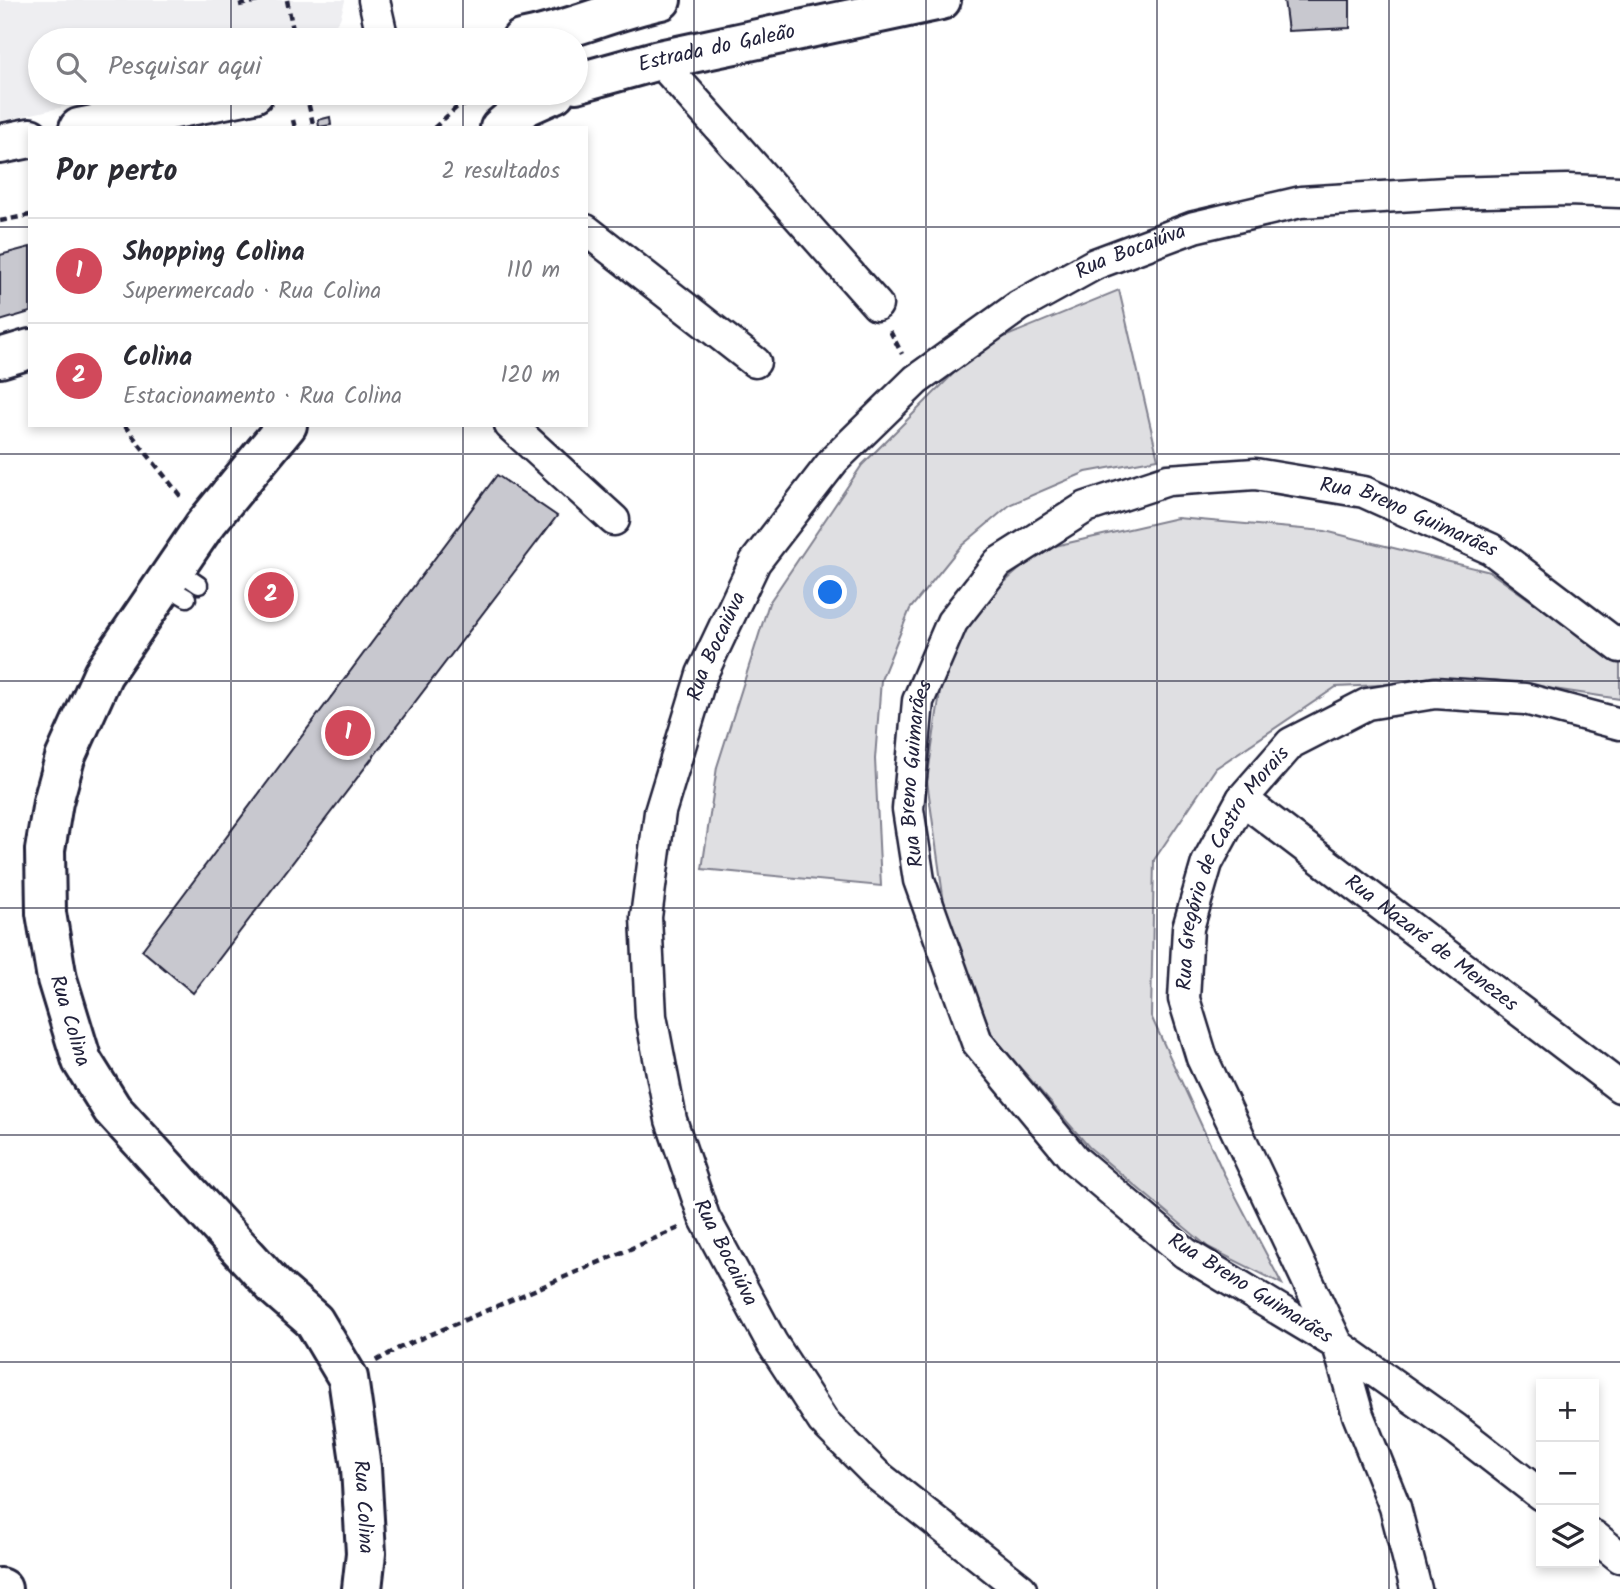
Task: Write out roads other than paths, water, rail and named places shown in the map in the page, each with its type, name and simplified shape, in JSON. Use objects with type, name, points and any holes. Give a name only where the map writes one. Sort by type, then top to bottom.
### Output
[{"type":"street","points":[[374,0],[380,28]]},
{"type":"street","name":"Estrada do Galeão","points":[[588,80],[659,60],[941,0]]},
{"type":"street","points":[[571,28],[641,2]]},
{"type":"street","points":[[659,60],[877,305]]},
{"type":"street","points":[[89,126],[194,105]]},
{"type":"street","points":[[494,118],[528,105]]},
{"type":"street","points":[[0,144],[28,138]]},
{"type":"street","points":[[1568,190],[1620,215]]},
{"type":"street","name":"Rua Bocaiúva","points":[[1021,1589],[877,1475],[823,1421],[772,1343],[704,1217],[671,1120],[651,1016],[646,917],[660,812],[702,674],[755,562],[834,460],[916,380],[1019,306],[1095,264],[1194,227],[1301,202],[1568,190],[1620,192]]},
{"type":"street","points":[[588,232],[755,362]]},
{"type":"street","points":[[0,358],[28,350]]},
{"type":"street","name":"Rua Colina","points":[[285,427],[204,526],[182,585],[103,674],[65,758],[45,850],[46,912],[57,979],[82,1060],[112,1109],[275,1287],[314,1321],[348,1378],[361,1468],[366,1553],[362,1589]]},
{"type":"street","points":[[512,427],[614,520]]},
{"type":"street","name":"Rua Breno Guimarães","points":[[1536,1491],[1456,1429],[1339,1345],[1185,1253],[1075,1160],[977,1042],[919,880],[908,809],[918,701],[952,622],[998,563],[1086,507],[1168,480],[1230,475],[1255,474],[1364,492],[1491,549],[1620,647]]},
{"type":"street","name":"Rua Gregório de Castro Morais","points":[[1416,1589],[1395,1507],[1358,1415],[1339,1345],[1202,1058],[1184,999],[1188,928],[1207,863],[1242,799],[1291,743],[1367,704],[1435,693],[1525,699],[1620,724]]},
{"type":"street","name":"Rua Nazaré de Menezes","points":[[1242,799],[1620,1087]]},
{"type":"street","points":[[1599,1540],[1620,1557]]},
{"type":"place","name":"Colina","points":[[271,595]]},
{"type":"place","name":"Shopping Colina","points":[[348,733]]}]
